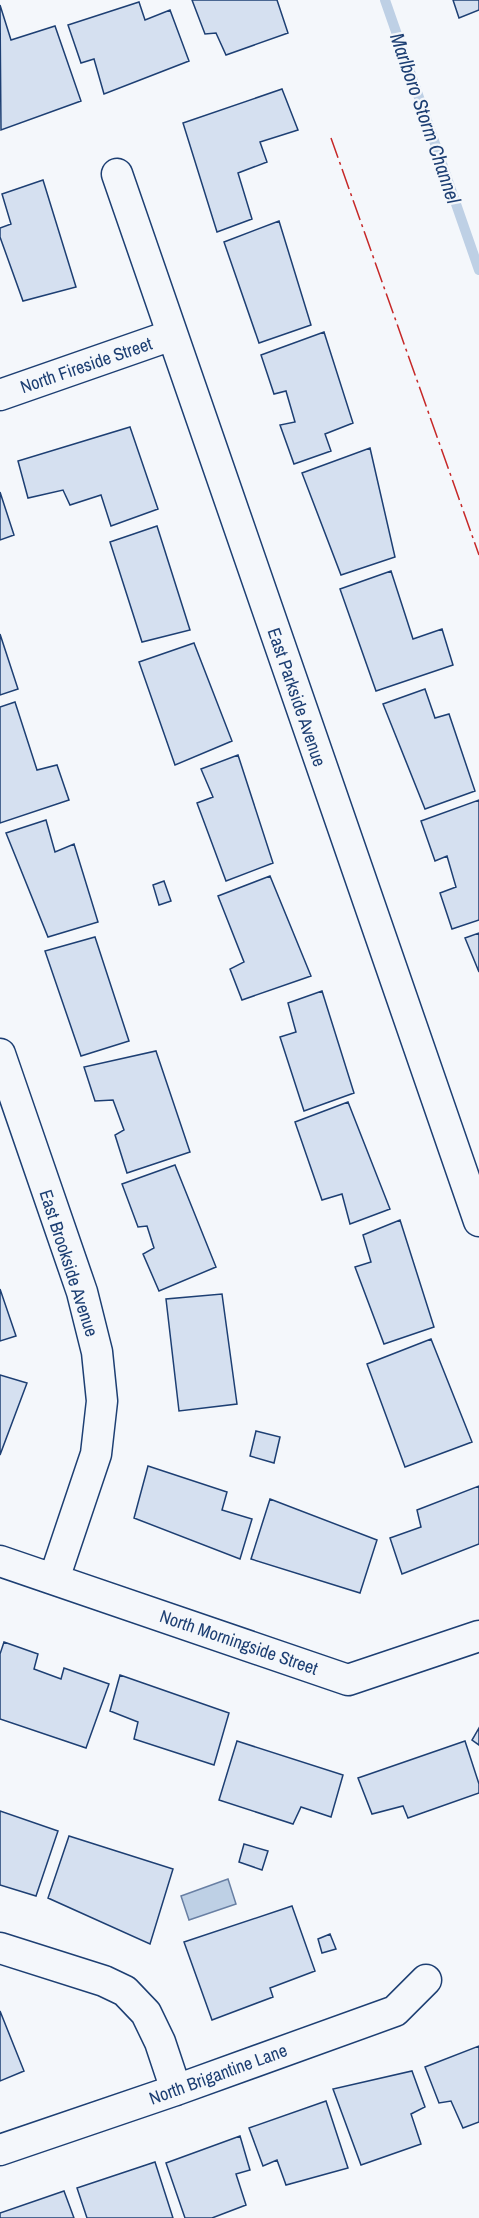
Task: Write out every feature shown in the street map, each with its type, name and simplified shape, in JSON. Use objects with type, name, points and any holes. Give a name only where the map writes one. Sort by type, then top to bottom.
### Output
[{"type":"street","name":"East Parkside Avenue","points":[[117,174],[479,1221]]},
{"type":"street","name":"North Fireside Street","points":[[0,394],[172,334]]},
{"type":"street","name":"East Brookside Avenue","points":[[0,1054],[82,1292],[98,1352],[102,1401],[96,1454],[54,1579]]},
{"type":"street","name":"North Morningside Street","points":[[0,1561],[348,1680],[479,1636]]},
{"type":"street","points":[[0,1948],[104,1981],[125,1991],[146,2013],[160,2042],[176,2090]]},
{"type":"street","name":"North Brigantine Lane","points":[[0,2150],[395,2012],[426,1980]]},
{"type":"water","points":[[228,1879],[236,1904],[189,1920],[181,1896]]},
{"type":"building","points":[[192,0],[277,0],[288,33],[226,55],[216,33],[205,34]]},
{"type":"building","points":[[453,0],[479,0],[479,10],[459,18]]},
{"type":"building","points":[[139,2],[145,20],[170,10],[189,61],[104,94],[94,59],[81,63],[68,25]]},
{"type":"building","points":[[0,5],[11,40],[55,26],[81,101],[1,130]]},
{"type":"building","points":[[282,89],[298,130],[260,142],[267,162],[238,173],[252,219],[217,232],[183,123]]},
{"type":"building","points":[[43,180],[76,287],[23,301],[0,237],[0,228],[11,224],[2,194]]},
{"type":"building","points":[[279,221],[311,325],[259,343],[224,242]]},
{"type":"building","points":[[324,332],[353,423],[325,434],[331,451],[294,464],[280,425],[295,422],[286,391],[274,394],[261,355]]},
{"type":"building","points":[[130,427],[158,509],[111,526],[101,495],[70,505],[63,490],[28,498],[18,461]]},
{"type":"building","points":[[370,448],[395,557],[341,575],[302,473]]},
{"type":"building","points":[[0,492],[14,535],[0,540]]},
{"type":"building","points":[[157,526],[190,630],[142,642],[110,542]]},
{"type":"building","points":[[391,571],[413,639],[442,629],[453,665],[376,691],[340,589]]},
{"type":"building","points":[[0,634],[18,689],[0,695]]},
{"type":"building","points":[[194,643],[232,741],[175,765],[139,662]]},
{"type":"building","points":[[425,689],[435,718],[449,714],[475,791],[425,809],[383,704]]},
{"type":"building","points":[[15,702],[37,770],[57,765],[69,800],[0,823],[0,707]]},
{"type":"building","points":[[238,755],[273,863],[226,881],[197,803],[213,797],[201,769]]},
{"type":"building","points":[[479,800],[479,920],[452,929],[440,893],[456,887],[447,856],[435,861],[421,821]]},
{"type":"building","points":[[46,820],[55,852],[74,844],[98,922],[48,937],[6,833]]},
{"type":"building","points":[[270,876],[311,976],[242,1000],[230,969],[244,962],[218,896]]},
{"type":"building","points":[[164,881],[171,901],[159,905],[153,885]]},
{"type":"building","points":[[479,933],[479,972],[465,938]]},
{"type":"building","points":[[95,937],[129,1041],[81,1056],[45,951]]},
{"type":"building","points":[[322,991],[354,1093],[304,1111],[280,1037],[296,1032],[288,1003]]},
{"type":"building","points":[[156,1051],[190,1152],[127,1173],[115,1135],[124,1130],[113,1100],[95,1101],[84,1067]]},
{"type":"building","points":[[348,1102],[390,1209],[350,1224],[342,1194],[322,1200],[295,1122]]},
{"type":"building","points":[[175,1165],[216,1267],[159,1291],[143,1254],[154,1248],[147,1226],[138,1227],[122,1184]]},
{"type":"building","points":[[400,1220],[434,1327],[384,1344],[355,1267],[371,1262],[363,1235]]},
{"type":"building","points":[[0,1289],[16,1336],[0,1341]]},
{"type":"building","points":[[222,1294],[237,1404],[179,1411],[166,1299]]},
{"type":"building","points":[[431,1339],[472,1442],[405,1467],[367,1364]]},
{"type":"building","points":[[0,1375],[27,1383],[0,1455]]},
{"type":"building","points":[[256,1431],[280,1437],[274,1463],[250,1456]]},
{"type":"building","points":[[148,1466],[227,1492],[222,1510],[252,1519],[240,1559],[134,1518]]},
{"type":"building","points":[[479,1486],[479,1544],[402,1574],[390,1538],[421,1527],[417,1510]]},
{"type":"building","points":[[270,1499],[377,1540],[360,1593],[251,1559]]},
{"type":"building","points":[[4,1642],[38,1654],[34,1669],[61,1679],[64,1668],[109,1684],[86,1748],[0,1719],[0,1654]]},
{"type":"building","points":[[120,1675],[229,1713],[214,1765],[134,1739],[138,1722],[110,1711]]},
{"type":"building","points":[[479,1728],[479,1745],[472,1740]]},
{"type":"building","points":[[237,1741],[343,1775],[331,1817],[301,1807],[293,1824],[219,1800]]},
{"type":"building","points":[[465,1741],[479,1784],[479,1793],[408,1818],[403,1806],[372,1814],[358,1778]]},
{"type":"building","points":[[0,1811],[58,1831],[36,1896],[0,1885]]},
{"type":"building","points":[[69,1836],[173,1869],[150,1944],[48,1898]]},
{"type":"building","points":[[244,1844],[268,1851],[262,1870],[239,1862]]},
{"type":"building","points":[[292,1906],[315,1971],[270,1988],[273,1997],[212,2020],[184,1942]]},
{"type":"building","points":[[330,1934],[336,1949],[322,1953],[318,1939]]},
{"type":"building","points":[[0,2011],[24,2071],[0,2081]]},
{"type":"building","points":[[479,2046],[479,2122],[463,2128],[451,2101],[439,2103],[425,2067]]},
{"type":"building","points":[[412,2071],[425,2107],[411,2114],[421,2144],[361,2165],[333,2089]]},
{"type":"building","points":[[326,2101],[348,2168],[286,2185],[277,2160],[263,2166],[249,2128]]},
{"type":"building","points":[[240,2136],[250,2170],[236,2174],[246,2205],[212,2218],[185,2218],[166,2163]]},
{"type":"building","points":[[155,2162],[173,2218],[87,2218],[77,2188]]},
{"type":"building","points":[[64,2191],[74,2218],[0,2218],[0,2213]]},
{"type":"waterway","name":"Marlboro Storm Channel","points":[[385,0],[479,270]]},
{"type":"power","points":[[331,138],[479,555]]}]
